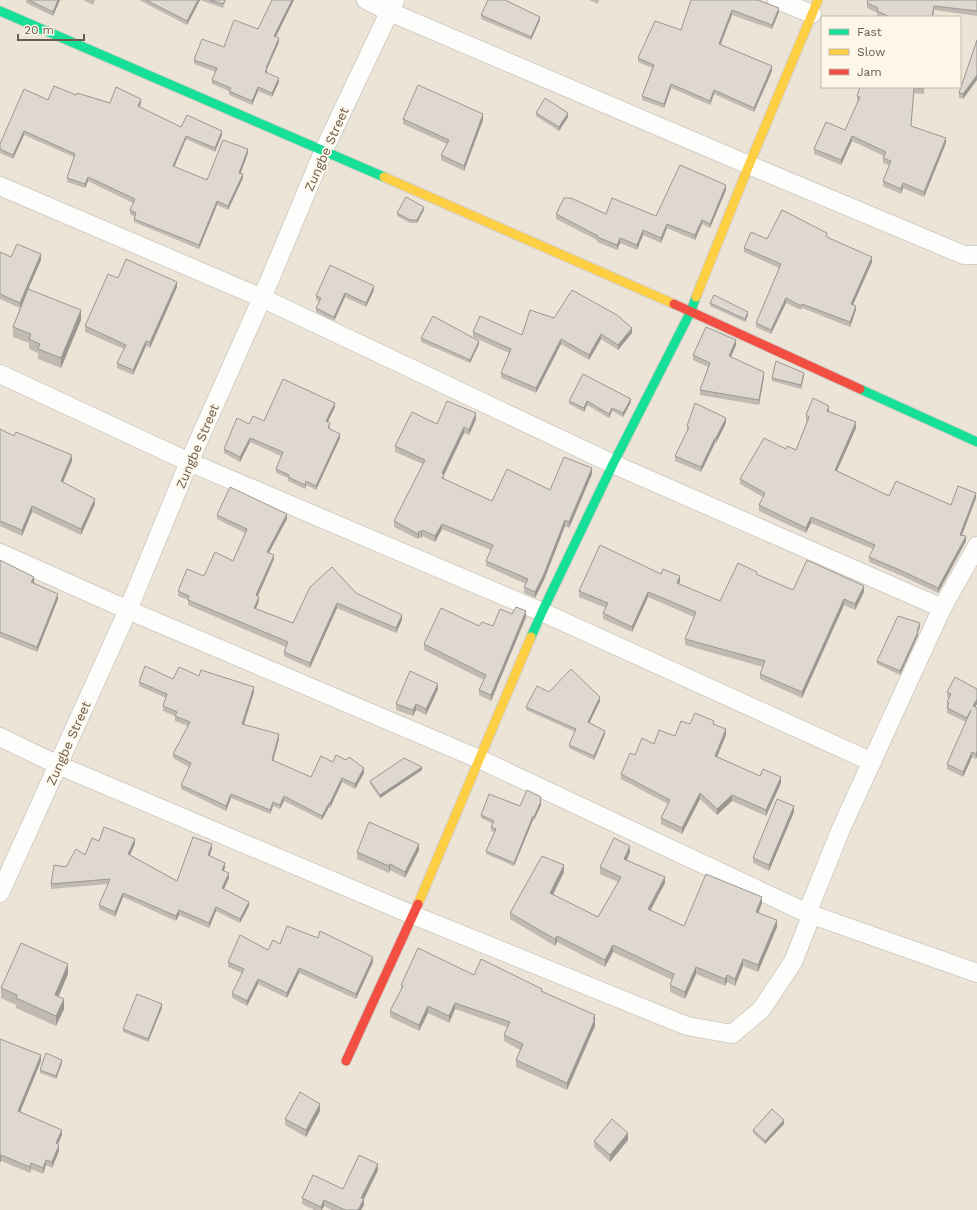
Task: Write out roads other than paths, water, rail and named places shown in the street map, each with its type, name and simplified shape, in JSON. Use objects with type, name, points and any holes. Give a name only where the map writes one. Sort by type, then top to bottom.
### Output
[{"type":"street","points":[[366,0],[393,6],[749,165],[964,254],[977,255]]},
{"type":"street","points":[[346,1061],[413,915],[542,612],[613,464],[691,311],[749,165],[815,7],[777,0]]},
{"type":"street","name":"Zungbe Street","points":[[0,892],[128,610],[189,462],[262,298],[324,150],[393,6]]},
{"type":"street","points":[[0,11],[324,150],[691,311],[977,442]]},
{"type":"street","points":[[0,186],[262,298],[613,464],[942,608]]},
{"type":"street","points":[[0,374],[189,462],[542,612],[872,762]]},
{"type":"street","points":[[0,737],[58,765],[413,915],[687,1026],[732,1034],[761,1010],[793,962],[809,914],[841,829],[942,608],[977,546]]},
{"type":"street","points":[[0,552],[128,610],[479,760],[809,914],[977,973]]}]
